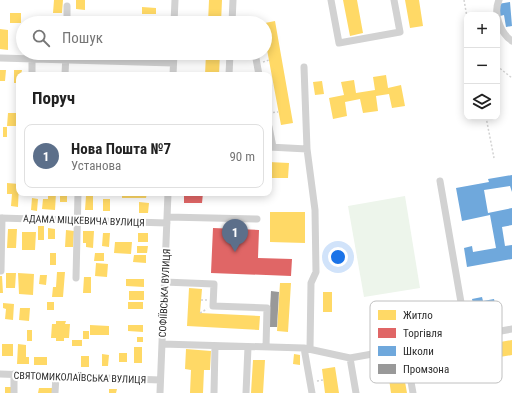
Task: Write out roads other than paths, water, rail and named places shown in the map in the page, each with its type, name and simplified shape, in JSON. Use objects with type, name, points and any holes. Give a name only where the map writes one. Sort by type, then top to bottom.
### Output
[{"type":"street","points":[[174,16],[175,0]]},
{"type":"street","points":[[232,16],[233,0]]},
{"type":"street","points":[[331,0],[339,43],[400,32],[394,0]]},
{"type":"street","points":[[499,0],[496,6],[500,26],[512,41]]},
{"type":"street","points":[[67,6],[67,16]]},
{"type":"street","points":[[0,58],[16,58]]},
{"type":"street","points":[[32,60],[32,72]]},
{"type":"street","points":[[65,72],[66,60]]},
{"type":"street","points":[[127,60],[173,63]]},
{"type":"street","points":[[173,60],[173,72]]},
{"type":"street","points":[[229,72],[230,60]]},
{"type":"street","points":[[257,60],[259,72]]},
{"type":"street","points":[[304,67],[307,149],[315,210],[316,272],[311,283],[307,349],[312,393]]},
{"type":"street","points":[[272,147],[307,149]]},
{"type":"street","points":[[440,181],[462,301]]},
{"type":"street","points":[[76,278],[78,196]]},
{"type":"street","name":"СОФІЇВСЬКА ВУЛИЦЯ","points":[[160,393],[168,196]]},
{"type":"street","points":[[1,218],[1,271]]},
{"type":"street","name":"АДАМА МІЦКЕВИЧА ВУЛИЦЯ","points":[[1,218],[78,220],[256,219]]},
{"type":"street","points":[[164,282],[214,284],[213,306],[267,308],[266,347]]},
{"type":"street","points":[[502,331],[512,329]]},
{"type":"street","points":[[162,344],[307,349],[350,358],[370,354]]},
{"type":"street","points":[[214,393],[216,346]]},
{"type":"street","points":[[246,393],[248,347]]},
{"type":"street","points":[[350,358],[356,393]]},
{"type":"street","name":"СВЯТОМИКОЛАЇВСЬКА ВУЛИЦЯ","points":[[0,374],[160,380]]},
{"type":"street","points":[[14,374],[14,393]]},
{"type":"street","points":[[56,376],[56,393]]},
{"type":"street","points":[[411,383],[413,393]]},
{"type":"place","name":"Нова Пошта №7","points":[[235,252]]}]
